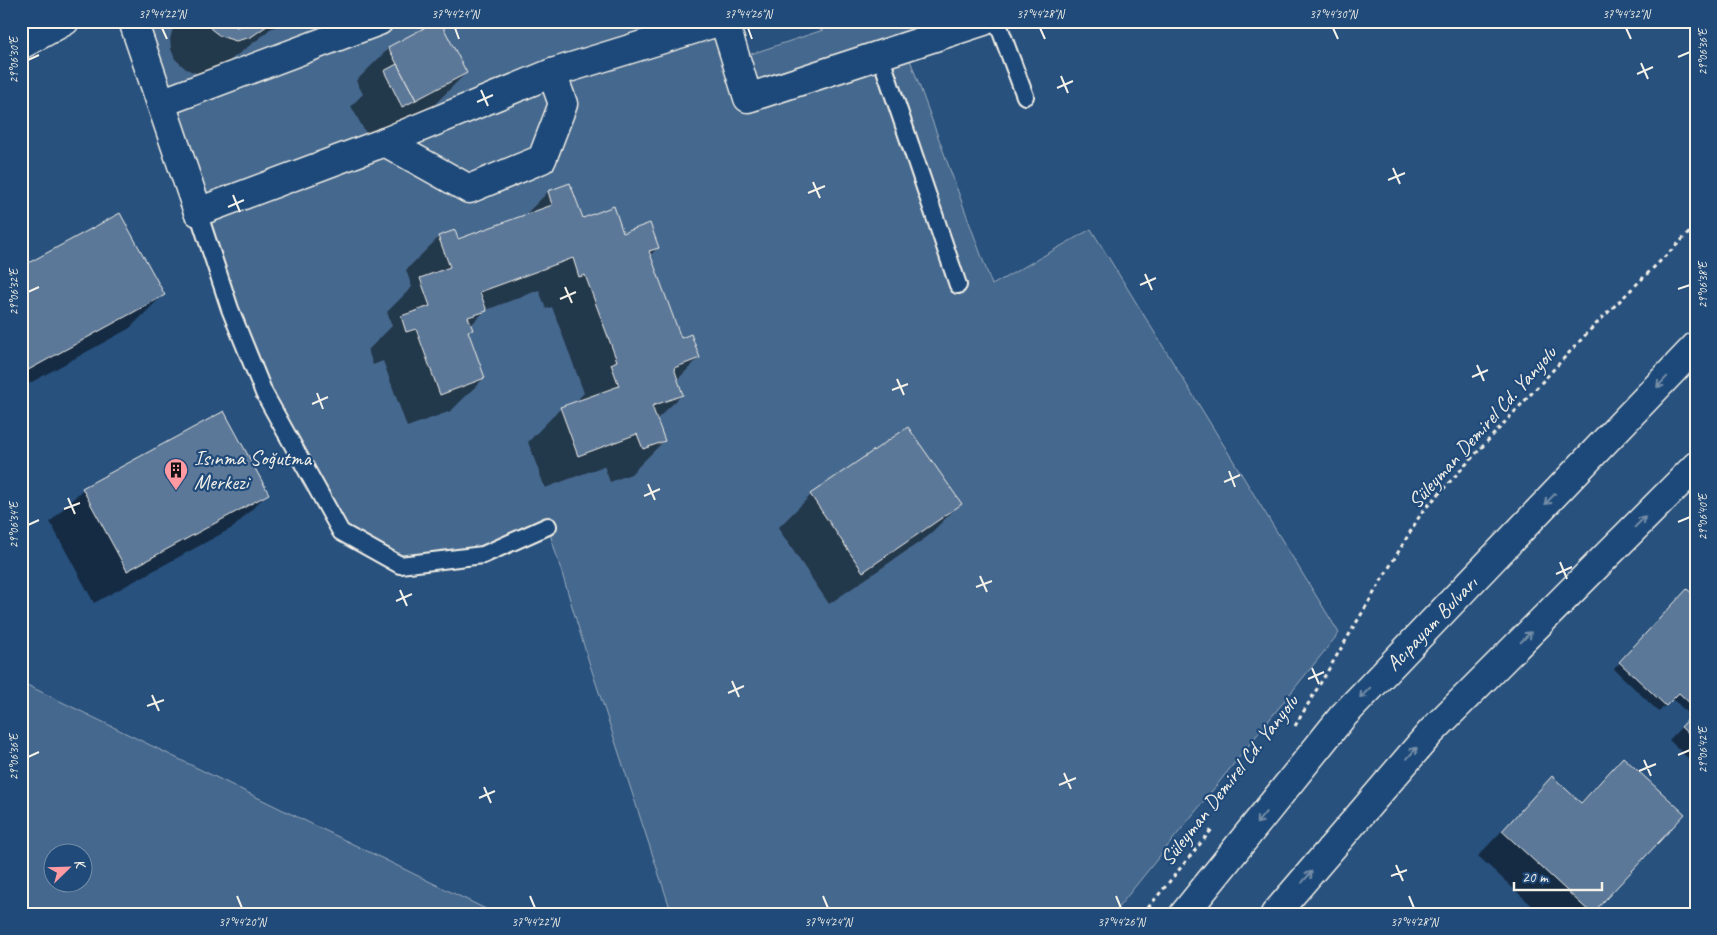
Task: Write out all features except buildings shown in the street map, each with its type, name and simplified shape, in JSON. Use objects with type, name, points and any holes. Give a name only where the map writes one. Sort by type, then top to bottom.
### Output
[{"type":"street","points":[[21,45],[65,21]]},
{"type":"street","points":[[133,21],[198,212],[385,142],[552,73],[723,21],[748,98],[984,21]]},
{"type":"street","points":[[161,102],[379,21]]},
{"type":"street","points":[[385,142],[470,189],[542,159],[563,104],[552,73]]},
{"type":"street","name":"Acıpayam Bulvarı","points":[[1184,914],[1342,717],[1696,346]]},
{"type":"street","points":[[1275,914],[1431,732],[1684,488],[1696,466]]},
{"type":"lane","points":[[997,21],[1025,96]]},
{"type":"lane","points":[[880,55],[958,285]]},
{"type":"lane","points":[[198,212],[230,309],[264,392],[341,532],[400,565],[482,555],[548,526]]},
{"type":"path","name":"Süleyman Demirel Cd. Yanyolu","points":[[1294,728],[1422,512],[1590,330],[1696,226]]},
{"type":"path","name":"Süleyman Demirel Cd. Yanyolu","points":[[1144,914],[1219,821]]},
{"type":"shaded area","points":[[133,21],[724,21],[736,59],[850,21],[939,21],[905,46],[992,285],[1091,229],[1339,633],[1113,914],[672,914],[588,659],[548,527],[483,555],[400,565],[341,532],[264,392]]},
{"type":"shaded area","points":[[21,682],[496,914],[21,914]]},
{"type":"place","name":"Isınma Soğutma Merkezi","points":[[176,491]]}]
